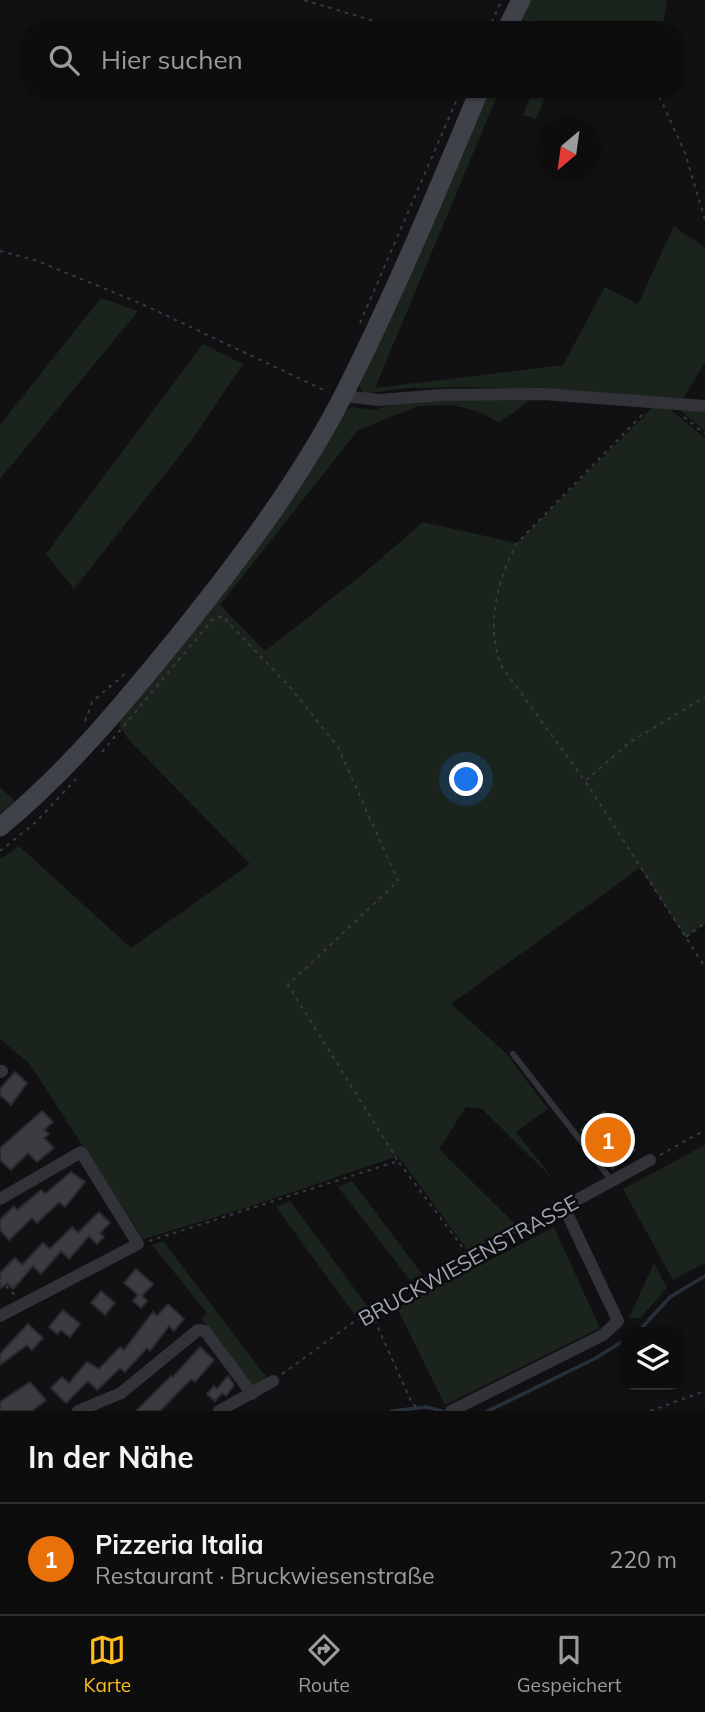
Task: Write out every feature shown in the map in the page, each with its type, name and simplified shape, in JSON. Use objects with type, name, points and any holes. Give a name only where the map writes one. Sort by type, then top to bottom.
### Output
[{"type":"street","points":[[0,827],[50,784],[109,722],[246,550],[342,396],[389,300],[476,98]]},
{"type":"street","points":[[342,396],[379,400],[442,395],[543,394],[705,406]]},
{"type":"street","points":[[0,1199],[80,1152],[138,1244],[0,1316]]},
{"type":"street","name":"BRUCKWIESENSTRASSE","points":[[564,1207],[650,1160]]},
{"type":"street","points":[[451,1411],[603,1335],[618,1321],[564,1207]]},
{"type":"street","points":[[78,1411],[121,1393],[198,1330],[205,1331],[252,1394]]},
{"type":"street","points":[[219,1411],[273,1381]]},
{"type":"lane","points":[[513,1054],[612,1181]]},
{"type":"path","points":[[304,0],[374,21]]},
{"type":"path","points":[[511,11],[532,21]]},
{"type":"path","points":[[357,331],[458,98]]},
{"type":"path","points":[[660,98],[685,153],[705,220]]},
{"type":"path","points":[[0,251],[35,260],[142,304],[286,374],[342,396]]},
{"type":"path","points":[[650,403],[636,424],[517,543],[510,557],[495,608],[495,652],[502,667],[585,781],[705,967]]},
{"type":"path","points":[[667,404],[705,433]]},
{"type":"path","points":[[115,738],[212,621],[222,616],[290,687],[338,747],[398,881],[288,985],[309,1023],[398,1161],[469,1256]]},
{"type":"path","points":[[81,729],[92,702],[134,666]]},
{"type":"path","points":[[585,781],[630,742],[705,697]]},
{"type":"path","points":[[686,938],[705,923]]},
{"type":"path","points":[[650,1160],[705,1130]]},
{"type":"path","points":[[138,1244],[398,1161]]},
{"type":"path","name":"BRUCKWIESENSTRASSE","points":[[273,1381],[371,1311],[564,1207]]},
{"type":"path","points":[[0,1280],[13,1293]]},
{"type":"path","points":[[371,1311],[411,1401],[419,1411]]},
{"type":"path","points":[[650,1411],[705,1391]]},
{"type":"shaded area","points":[[530,0],[667,0],[664,21],[520,21]]},
{"type":"shaded area","points":[[484,98],[496,98],[375,388],[563,365],[605,287],[638,304],[674,226],[705,248],[705,363],[683,398],[478,387],[409,388],[363,394],[358,381]]},
{"type":"shaded area","points":[[530,98],[545,98],[536,119],[523,115]]},
{"type":"shaded area","points":[[101,298],[138,311],[0,479],[0,425]]},
{"type":"shaded area","points":[[203,344],[243,364],[189,444],[74,589],[46,554]]},
{"type":"shaded area","points":[[533,398],[499,423],[480,412],[452,405],[418,406],[358,430],[220,605],[265,651],[363,574],[423,522],[517,543],[654,406],[671,410],[705,438],[705,923],[686,938],[640,868],[451,1004],[506,1053],[548,1109],[516,1132],[554,1180],[482,1109],[466,1107],[439,1149],[518,1227],[468,1251],[398,1156],[246,1208],[143,1239],[29,1063],[0,1039],[0,859],[19,846],[131,948],[250,864],[128,739],[119,725],[125,708],[341,413],[352,407],[374,410],[409,399]]},
{"type":"shaded area","points":[[680,410],[705,411],[705,431],[702,429]]},
{"type":"shaded area","points":[[0,787],[15,801],[0,813]]},
{"type":"shaded area","points":[[705,1145],[705,1263],[673,1280],[623,1189]]},
{"type":"shaded area","points":[[352,1181],[422,1274],[410,1280],[338,1187]]},
{"type":"shaded area","points":[[290,1201],[368,1307],[355,1315],[276,1207]]},
{"type":"shaded area","points":[[554,1227],[600,1328],[445,1405],[397,1308]]},
{"type":"shaded area","points":[[163,1241],[267,1378],[253,1386],[202,1319],[207,1313],[152,1245]]},
{"type":"shaded area","points":[[654,1263],[667,1288],[640,1318],[629,1318]]},
{"type":"building","points":[[15,1072],[27,1083],[11,1105],[0,1095],[0,1089]]},
{"type":"building","points":[[42,1111],[53,1122],[44,1130],[49,1134],[44,1138],[54,1148],[37,1162],[28,1153],[11,1170],[0,1160],[0,1148]]},
{"type":"building","points":[[604,1111],[635,1150],[612,1169],[581,1130]]},
{"type":"building","points":[[71,1172],[85,1182],[65,1207],[59,1202],[37,1223],[32,1218],[9,1240],[0,1230],[0,1220],[14,1206],[17,1210],[41,1190],[45,1194]]},
{"type":"building","points":[[99,1212],[110,1223],[100,1233],[104,1237],[97,1244],[89,1236],[69,1259],[61,1251],[41,1274],[33,1266],[13,1289],[7,1283],[0,1289],[0,1273],[15,1258],[22,1265],[43,1243],[50,1249],[72,1227],[78,1233]]},
{"type":"building","points":[[136,1269],[153,1284],[142,1296],[147,1301],[141,1308],[133,1301],[138,1295],[124,1283]]},
{"type":"building","points":[[101,1291],[115,1303],[105,1315],[91,1303]]},
{"type":"building","points":[[168,1304],[184,1319],[174,1331],[169,1326],[150,1351],[147,1348],[125,1372],[120,1368],[97,1390],[88,1381],[66,1403],[51,1388],[62,1377],[69,1383],[87,1362],[99,1369],[120,1347],[124,1350],[153,1312],[157,1316]]},
{"type":"building","points":[[63,1310],[80,1324],[70,1337],[61,1330],[57,1334],[49,1327]]},
{"type":"building","points":[[28,1324],[43,1338],[32,1350],[27,1345],[0,1365],[0,1354]]},
{"type":"building","points":[[200,1347],[214,1360],[195,1382],[191,1379],[160,1411],[136,1411],[173,1377]]},
{"type":"building","points":[[228,1376],[234,1385],[226,1396],[222,1393],[215,1401],[207,1394],[214,1386],[217,1389]]},
{"type":"building","points":[[30,1382],[46,1400],[32,1411],[0,1411],[0,1402]]},
{"type":"waterway","points":[[643,1327],[670,1297],[705,1276]]},
{"type":"waterway","points":[[488,1411],[596,1358],[621,1342]]},
{"type":"waterway","points":[[392,1411],[426,1407],[442,1411]]},
{"type":"place","name":"Pizzeria Italia","points":[[608,1140]]}]
